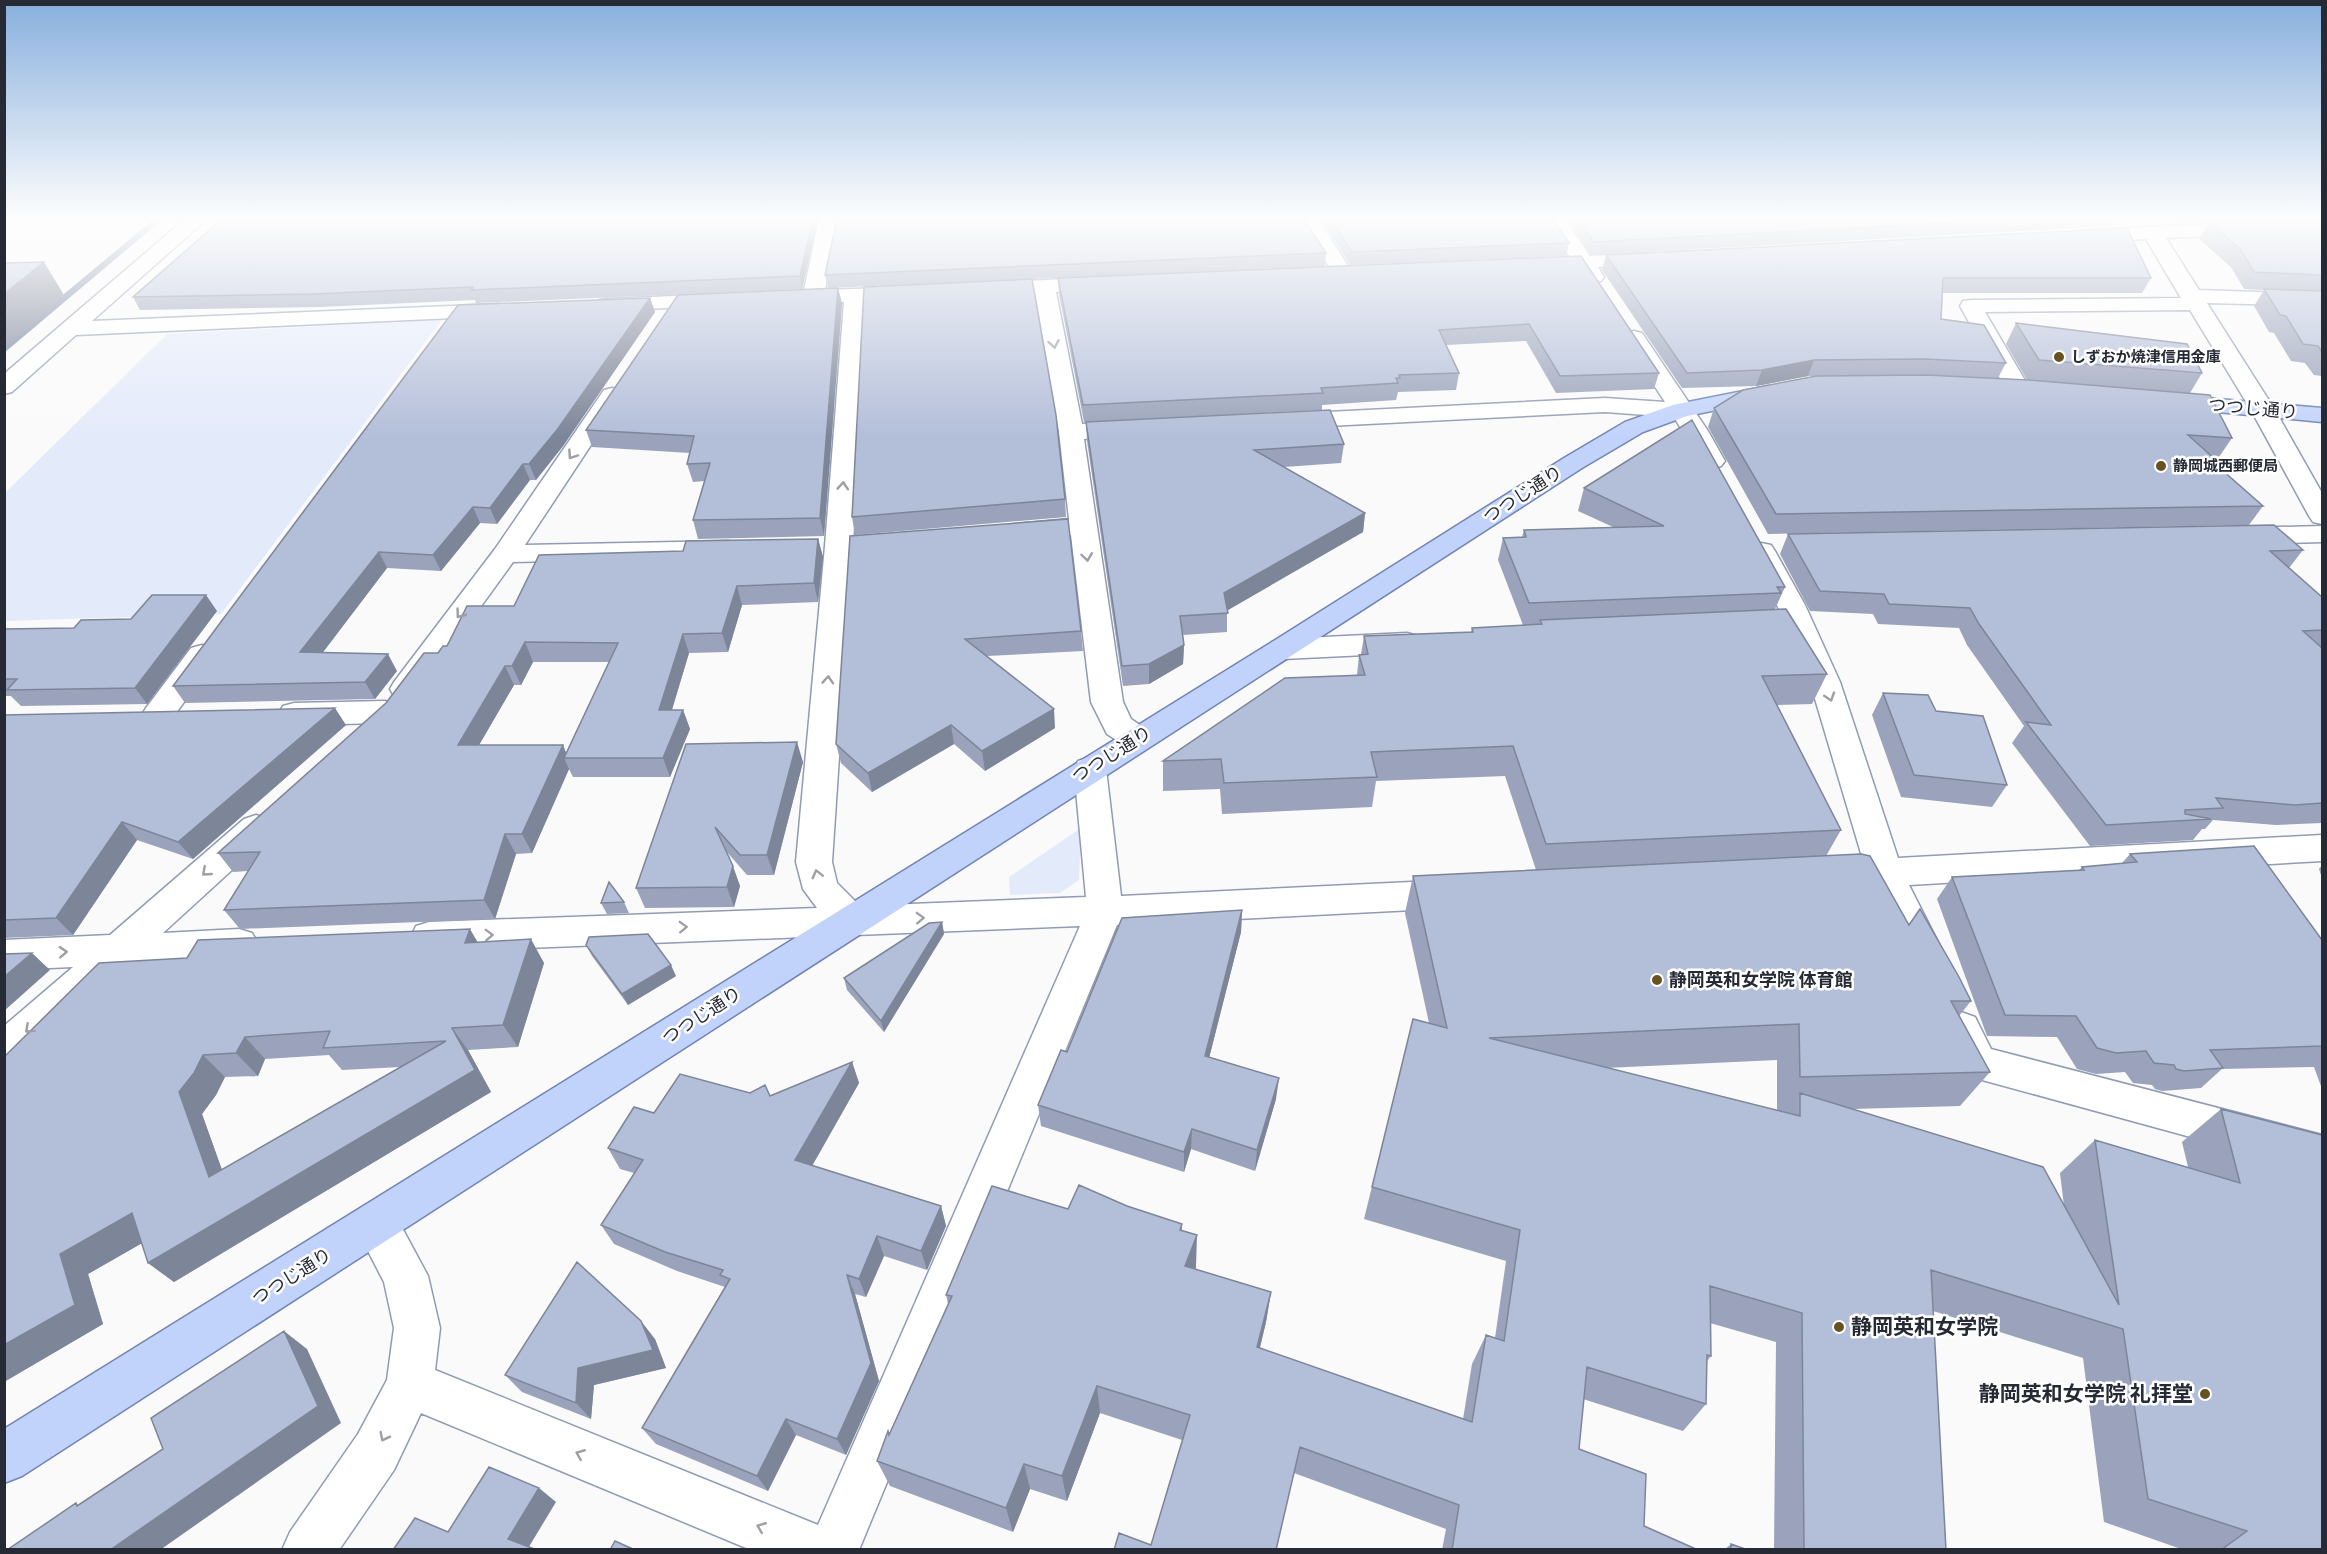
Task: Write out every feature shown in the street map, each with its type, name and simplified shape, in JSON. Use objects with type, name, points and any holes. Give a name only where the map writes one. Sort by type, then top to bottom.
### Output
[{"type":"main road","name":"つつじ通り","points":[[4,1458],[1573,463],[1634,427],[1681,410],[1796,387]]},
{"type":"main road","points":[[1984,387],[2053,392]]},
{"type":"main road","name":"つつじ通り","points":[[2146,400],[2322,415]]},
{"type":"street","points":[[4,387],[114,292]]},
{"type":"street","points":[[813,297],[814,292]]},
{"type":"street","points":[[778,298],[926,292]]},
{"type":"street","points":[[1045,292],[1071,432],[1107,702],[1118,726],[1138,739]]},
{"type":"street","points":[[1604,292],[1696,431],[1724,482]]},
{"type":"street","points":[[2188,292],[2263,410],[2322,516]]},
{"type":"street","points":[[851,920],[821,889],[814,862],[839,545],[855,296]]},
{"type":"street","points":[[583,306],[732,300]]},
{"type":"street","points":[[2018,389],[1971,306],[2193,300],[2322,300]]},
{"type":"street","points":[[656,331],[675,302]]},
{"type":"street","points":[[71,329],[514,309]]},
{"type":"street","points":[[436,340],[457,311]]},
{"type":"street","points":[[356,739],[385,712],[505,554],[629,370]]},
{"type":"street","points":[[1271,422],[1605,405],[1681,410]]},
{"type":"street","points":[[1071,432],[1153,428]]},
{"type":"street","points":[[1001,532],[1083,526]]},
{"type":"street","points":[[2216,536],[2322,534]]},
{"type":"street","points":[[1763,540],[1788,626],[1825,682],[1886,873],[1978,1063],[2322,1154]]},
{"type":"street","points":[[505,554],[756,548]]},
{"type":"street","points":[[188,716],[145,716],[214,639]]},
{"type":"street","points":[[1283,649],[1436,642]]},
{"type":"street","points":[[269,715],[385,712]]},
{"type":"street","points":[[833,1550],[1105,910],[1090,769]]},
{"type":"street","points":[[4,1051],[277,809]]},
{"type":"street","points":[[1803,877],[2322,848]]},
{"type":"street","points":[[402,938],[1105,910],[1483,892]]},
{"type":"street","points":[[4,955],[272,943]]},
{"type":"street","points":[[308,1550],[376,1452],[410,1384],[417,1328],[405,1276],[376,1224]]},
{"type":"street","points":[[410,1384],[815,1550]]},
{"type":"shaded area","points":[[442,320],[221,614],[5,621],[5,493],[167,334]]},
{"type":"shaded area","points":[[1081,828],[1079,880],[1060,893],[1010,895],[1009,877]]},
{"type":"building","points":[[139,292],[370,292],[313,294],[133,297]]},
{"type":"building","points":[[838,292],[820,518],[693,520],[710,463],[687,464],[694,436],[586,430],[678,295]]},
{"type":"building","points":[[864,292],[1034,292],[1056,415],[1065,499],[852,517]]},
{"type":"building","points":[[1061,292],[1605,292],[1659,373],[1560,376],[1529,324],[1439,330],[1459,373],[1399,375],[1400,378],[1396,378],[1398,383],[1321,388],[1323,393],[1083,405]]},
{"type":"building","points":[[1631,292],[1942,292],[1941,319],[1984,325],[2006,363],[1925,359],[1814,360],[1762,370],[1687,373]]},
{"type":"building","points":[[2266,292],[2322,292],[2322,352],[2318,346],[2303,344],[2286,316],[2280,315]]},
{"type":"building","points":[[650,298],[557,430],[529,464],[523,464],[490,508],[473,507],[433,555],[379,552],[300,652],[388,654],[365,682],[173,686],[458,305]]},
{"type":"building","points":[[2016,323],[2187,344],[2202,373],[2039,360]]},
{"type":"building","points":[[1926,375],[2028,380],[2210,395],[2232,438],[2188,435],[2218,462],[2213,462],[2263,506],[1776,514],[1714,408],[1743,390],[1816,376]]},
{"type":"building","points":[[1330,410],[1344,444],[1254,450],[1365,513],[1224,593],[1228,613],[1180,616],[1184,645],[1149,664],[1122,666],[1086,422]]},
{"type":"building","points":[[1692,420],[1785,587],[1777,587],[1781,593],[1529,603],[1503,538],[1526,537],[1524,530],[1664,526],[1584,488]]},
{"type":"building","points":[[1068,519],[1081,631],[965,639],[1054,709],[982,751],[951,725],[868,773],[836,744],[850,536]]},
{"type":"building","points":[[2274,525],[2303,550],[2270,551],[2322,597],[2322,630],[2303,631],[2322,648],[2322,803],[2295,805],[2216,798],[2223,808],[2185,810],[2185,814],[2211,819],[2106,825],[2026,722],[2051,725],[1970,608],[1889,604],[1884,594],[1820,591],[1788,534]]},
{"type":"building","points":[[818,539],[814,583],[737,586],[722,633],[683,634],[659,710],[683,710],[663,758],[564,758],[618,643],[525,642],[512,666],[505,666],[458,745],[563,745],[522,834],[505,834],[484,900],[224,910],[260,852],[218,853],[386,703],[424,653],[438,653],[443,646],[447,646],[467,606],[514,606],[539,555],[683,551],[686,541]]},
{"type":"building","points":[[152,595],[206,595],[135,688],[7,690],[17,679],[4,679],[4,629],[74,628],[81,620],[131,619]]},
{"type":"building","points":[[1786,609],[1827,674],[1762,676],[1841,830],[1546,844],[1513,746],[1371,752],[1377,777],[1224,783],[1221,759],[1163,761],[1285,678],[1365,675],[1359,655],[1368,654],[1364,636],[1473,632],[1472,628],[1542,624],[1540,620]]},
{"type":"building","points":[[1883,693],[1928,695],[1936,711],[1983,716],[2007,785],[1914,775]]},
{"type":"building","points":[[335,708],[178,842],[122,822],[56,918],[4,920],[4,715]]},
{"type":"building","points":[[797,742],[767,855],[740,855],[715,827],[733,866],[727,887],[636,888],[686,744]]},
{"type":"building","points":[[2254,846],[2322,940],[2322,1046],[2210,1050],[2223,1068],[2184,1071],[2176,1069],[2174,1065],[2154,1063],[2146,1051],[2116,1053],[2097,1048],[2076,1016],[2005,1015],[1952,877],[2084,870],[2082,867],[2137,862],[2130,854]]},
{"type":"building","points":[[1861,854],[1870,856],[1909,925],[1920,909],[1971,1001],[1951,1001],[1990,1072],[1800,1077],[1799,1024],[1489,1038],[1800,1116],[1800,1093],[2043,1167],[2119,1305],[2095,1140],[2240,1183],[2221,1109],[2322,1135],[2322,1550],[2221,1550],[2247,1531],[2148,1499],[2123,1329],[1931,1270],[1946,1550],[1804,1550],[1802,1313],[1710,1286],[1711,1356],[1707,1355],[1706,1404],[1587,1367],[1579,1449],[1646,1474],[1644,1526],[1698,1550],[1452,1550],[1459,1505],[1300,1447],[1276,1550],[1114,1550],[1119,1533],[1151,1545],[1190,1415],[1097,1386],[1062,1476],[1024,1464],[1006,1508],[877,1461],[888,1431],[889,1435],[952,1296],[946,1295],[992,1186],[1068,1209],[1079,1185],[1127,1206],[1182,1224],[1180,1230],[1197,1235],[1185,1266],[1271,1292],[1257,1347],[1472,1422],[1486,1335],[1504,1341],[1520,1230],[1372,1187],[1413,1019],[1447,1028],[1413,876]]},
{"type":"building","points":[[609,882],[624,902],[601,903]]},
{"type":"building","points":[[1242,910],[1205,1056],[1279,1078],[1257,1150],[1192,1129],[1184,1152],[1038,1105],[1061,1050],[1067,1052],[1122,918]]},
{"type":"building","points":[[942,922],[881,1021],[844,978],[929,923]]},
{"type":"building","points":[[470,929],[465,943],[531,939],[503,1025],[452,1028],[475,1070],[148,1263],[132,1213],[60,1254],[75,1305],[4,1345],[4,1057],[99,963],[187,958],[198,940]],"holes":[[[330,1031],[323,1048],[446,1041],[209,1177],[179,1092],[194,1073],[203,1055],[236,1053],[245,1037]]]},
{"type":"building","points":[[648,934],[671,965],[622,994],[586,945],[589,937]]},
{"type":"building","points":[[32,953],[4,977],[4,954]]},
{"type":"building","points":[[852,1062],[795,1160],[941,1206],[921,1251],[877,1236],[859,1279],[847,1275],[871,1363],[837,1439],[786,1419],[757,1476],[642,1428],[730,1279],[720,1275],[723,1270],[665,1252],[601,1225],[643,1160],[608,1148],[634,1107],[654,1113],[680,1074],[750,1093],[765,1085],[770,1096]]},
{"type":"building","points":[[577,1262],[641,1321],[653,1350],[578,1368],[576,1403],[505,1375]]},
{"type":"building","points":[[284,1331],[318,1406],[110,1550],[7,1550],[76,1503],[77,1506],[163,1449],[151,1418]]},
{"type":"building","points":[[489,1467],[539,1488],[508,1539],[537,1550],[393,1550],[415,1518],[448,1532]]},
{"type":"building","points":[[615,1541],[635,1550],[610,1550]]},
{"type":"building","points":[[1731,1544],[1748,1550],[1731,1550]]},
{"type":"waterway","points":[[4,350],[73,292]]},
{"type":"place","name":"しずおか焼津信用金庫","points":[[2059,357]]},
{"type":"place","name":"静岡城西郵便局","points":[[2161,466]]},
{"type":"place","name":"静岡英和女学院 体育館","points":[[1657,980]]},
{"type":"place","name":"静岡英和女学院","points":[[1839,1327]]},
{"type":"place","name":"静岡英和女学院 礼拝堂","points":[[2205,1394]]}]
